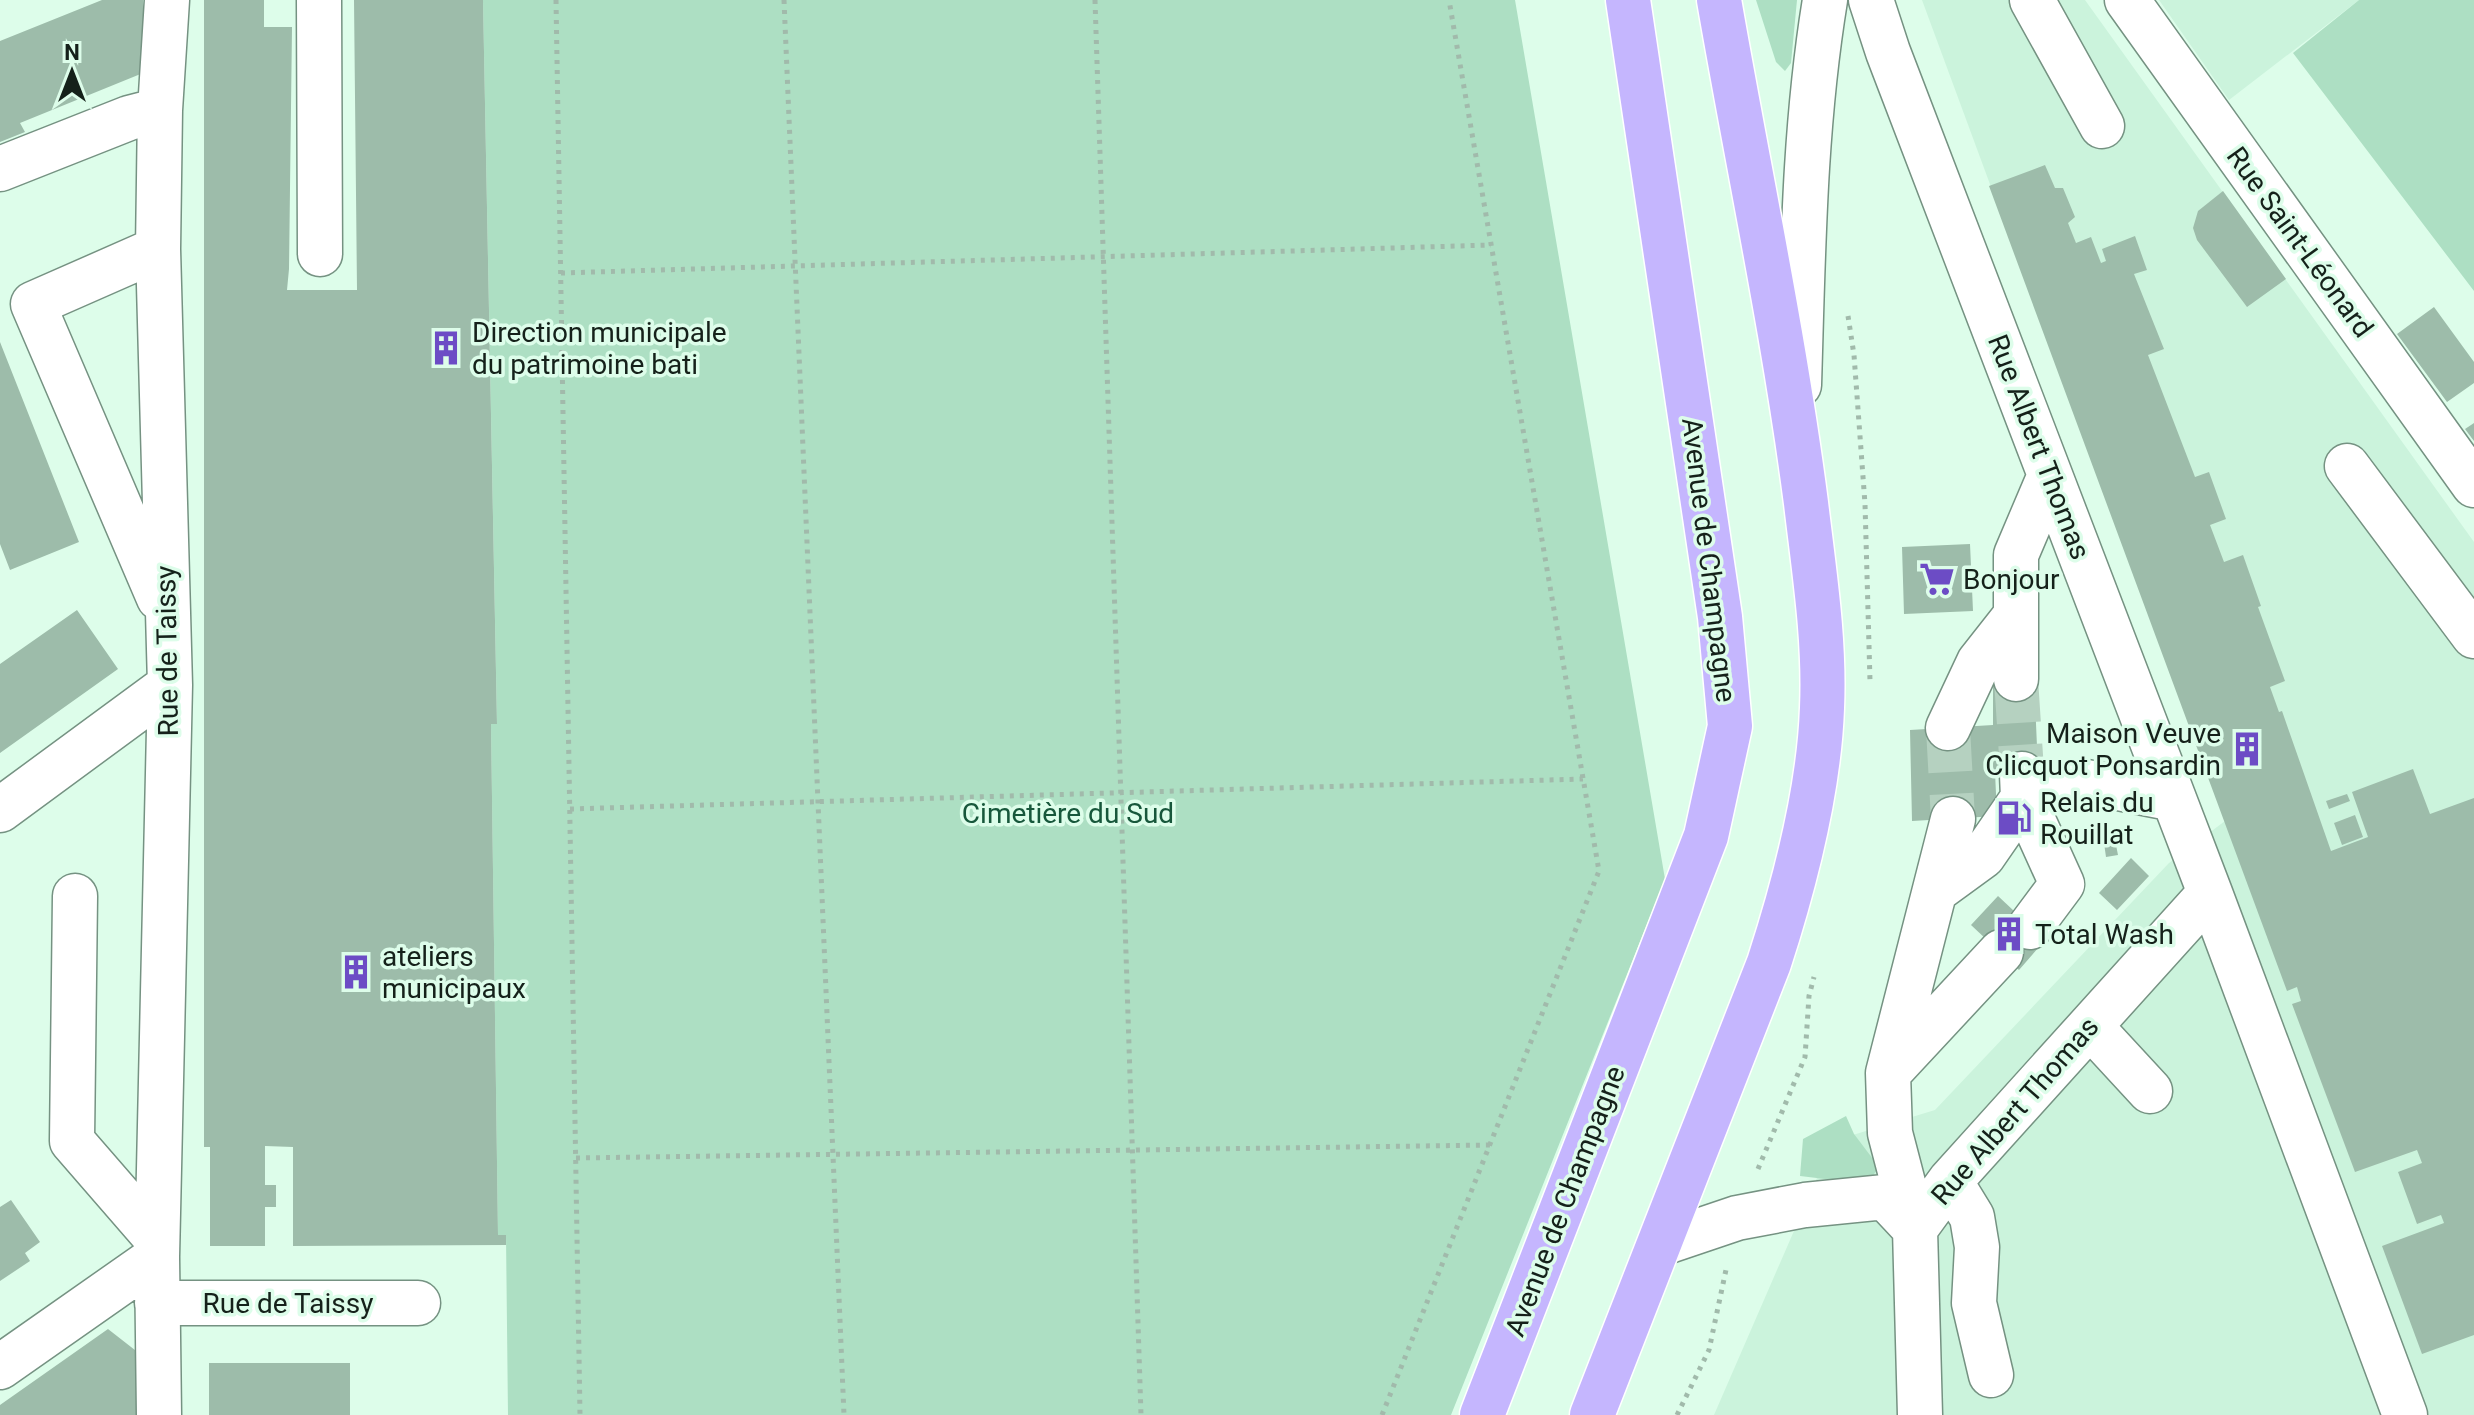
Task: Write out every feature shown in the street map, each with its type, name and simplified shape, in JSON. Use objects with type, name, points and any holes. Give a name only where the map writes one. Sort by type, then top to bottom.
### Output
[{"type":"main road","name":"Avenue de Champagne","points":[[1482,1415],[1706,836],[1730,726],[1720,617],[1628,0]]},
{"type":"main road","points":[[1592,1415],[1769,963],[1790,898],[1811,802],[1822,710],[1821,623],[1797,435],[1719,0]]},
{"type":"street","name":"Rue de Taissy","points":[[159,1415],[157,1248],[170,685],[158,249],[160,110],[167,0]]},
{"type":"street","points":[[319,0],[320,254]]},
{"type":"street","points":[[1797,435],[1807,152],[1812,82],[1825,0]]},
{"type":"street","name":"Rue Albert Thomas","points":[[1871,0],[1888,52],[2210,893],[2405,1415]]},
{"type":"street","points":[[2032,0],[2102,126]]},
{"type":"street","name":"Rue Saint-Léonard","points":[[2127,0],[2474,485]]},
{"type":"street","points":[[0,169],[129,118],[160,110]]},
{"type":"street","points":[[158,249],[33,304],[168,620]]},
{"type":"street","points":[[2347,466],[2474,636]]},
{"type":"street","points":[[2016,679],[2016,555],[2050,475]]},
{"type":"street","points":[[1948,728],[1979,662],[2016,615]]},
{"type":"street","points":[[0,810],[170,685]]},
{"type":"street","points":[[2022,784],[2087,782],[2174,799]]},
{"type":"street","points":[[1935,891],[1983,856],[2022,784]]},
{"type":"street","points":[[1888,1073],[2016,940],[2062,884],[2022,784]]},
{"type":"street","points":[[1915,1229],[1890,1133],[1888,1073],[1953,819]]},
{"type":"street","name":"Rue Albert Thomas","points":[[1920,1415],[1915,1229],[1950,1181],[2210,893]]},
{"type":"street","points":[[0,1367],[157,1248],[72,1141],[75,896]]},
{"type":"street","points":[[2090,1026],[2150,1091]]},
{"type":"street","points":[[1950,1181],[1972,1217],[1977,1247],[1974,1303],[1991,1375]]},
{"type":"street","points":[[1660,1244],[1737,1218],[1805,1205],[1885,1197],[1915,1229]]},
{"type":"street","name":"Rue de Taissy","points":[[157,1303],[418,1303]]},
{"type":"path","points":[[556,0],[580,1415]]},
{"type":"path","points":[[784,0],[844,1415]]},
{"type":"path","points":[[1095,0],[1141,1415]]},
{"type":"path","points":[[1382,1415],[1599,871],[1449,0]]},
{"type":"path","points":[[561,273],[1491,245]]},
{"type":"path","points":[[570,809],[1583,779]]},
{"type":"path","points":[[576,1158],[1490,1145]]},
{"type":"shaded area","points":[[1922,0],[2085,0],[2474,542],[2474,1415],[1714,1415],[1833,1141],[1935,1110],[2169,863],[2225,821]]},
{"type":"shaded area","points":[[2159,0],[2359,0],[2229,100]]},
{"type":"green space","name":"Cimetière du Sud","points":[[483,0],[1515,0],[1665,879],[1451,1415],[508,1415],[506,1236],[498,1235],[491,724],[497,723]]},
{"type":"green space","points":[[1756,0],[1797,0],[1791,63],[1785,71],[1776,62]]},
{"type":"green space","points":[[2359,0],[2474,0],[2474,291],[2293,53]]},
{"type":"green space","points":[[1846,1116],[1854,1134],[1879,1167],[1867,1184],[1800,1176],[1803,1139]]},
{"type":"building","points":[[102,0],[143,0],[143,73],[20,123],[25,132],[0,142],[0,41]]},
{"type":"building","points":[[204,0],[264,0],[264,27],[292,27],[287,290],[357,290],[354,0],[483,0],[497,724],[491,724],[498,1235],[506,1235],[506,1245],[293,1246],[293,1147],[265,1146],[265,1185],[276,1185],[276,1207],[265,1207],[265,1246],[210,1246],[210,1147],[204,1147]]},
{"type":"building","name":"Maison Veuve Clicquot Ponsardin","points":[[2045,165],[2055,188],[2063,188],[2075,217],[2068,223],[2076,243],[2091,237],[2101,263],[2106,261],[2102,249],[2135,236],[2147,270],[2134,274],[2164,349],[2148,355],[2195,477],[2209,472],[2226,519],[2210,525],[2224,562],[2243,555],[2285,681],[2270,687],[2279,712],[2282,711],[2331,851],[2368,837],[2352,792],[2413,769],[2430,814],[2474,798],[2474,1335],[2422,1354],[2382,1246],[2444,1223],[2441,1215],[2417,1224],[2398,1172],[2422,1163],[2417,1150],[2355,1172],[2292,1004],[2301,1001],[2297,987],[2287,991],[1989,186]]},
{"type":"building","points":[[2223,191],[2286,279],[2247,307],[2197,240],[2193,228],[2198,211]]},
{"type":"building","points":[[2434,307],[2474,362],[2474,383],[2447,402],[2397,334]]},
{"type":"building","points":[[0,342],[79,542],[10,570],[0,544]]},
{"type":"building","points":[[2474,423],[2474,441],[2465,429]]},
{"type":"building","name":"Bonjour","points":[[1970,544],[1973,611],[1904,614],[1902,547]]},
{"type":"building","points":[[77,610],[118,669],[0,753],[0,664]]},
{"type":"building","points":[[2034,678],[2038,769],[1995,772],[1997,816],[1912,821],[1910,730],[1993,725],[1993,680]]},
{"type":"building","points":[[2347,794],[2350,801],[2329,809],[2326,801]]},
{"type":"building","points":[[2355,815],[2363,837],[2342,845],[2334,823]]},
{"type":"building","points":[[2114,835],[2118,855],[2106,857],[2103,836]]},
{"type":"building","name":"Total Wash","points":[[2131,858],[2149,876],[2117,910],[2099,893]]},
{"type":"building","name":"Total Wash","points":[[1998,896],[2045,940],[2019,970],[1971,925]]},
{"type":"building","points":[[11,1200],[40,1242],[25,1253],[30,1261],[0,1281],[0,1207]]},
{"type":"building","points":[[108,1329],[140,1354],[140,1415],[0,1415],[0,1405]]},
{"type":"building","points":[[209,1363],[350,1363],[350,1415],[209,1415]]},
{"type":"tunnel","points":[[2016,679],[2022,771]]},
{"type":"tunnel","points":[[1948,728],[1953,819]]},
{"type":"place","name":"Direction municipale du patrimoine bati","points":[[446,348]]},
{"type":"place","name":"Bonjour","points":[[1937,579]]},
{"type":"place","name":"Maison Veuve Clicquot Ponsardin","points":[[2247,749]]},
{"type":"place","name":"Relais du Rouillat","points":[[2014,818]]},
{"type":"place","name":"Total Wash","points":[[2009,934]]},
{"type":"place","name":"ateliers municipaux","points":[[356,972]]}]
